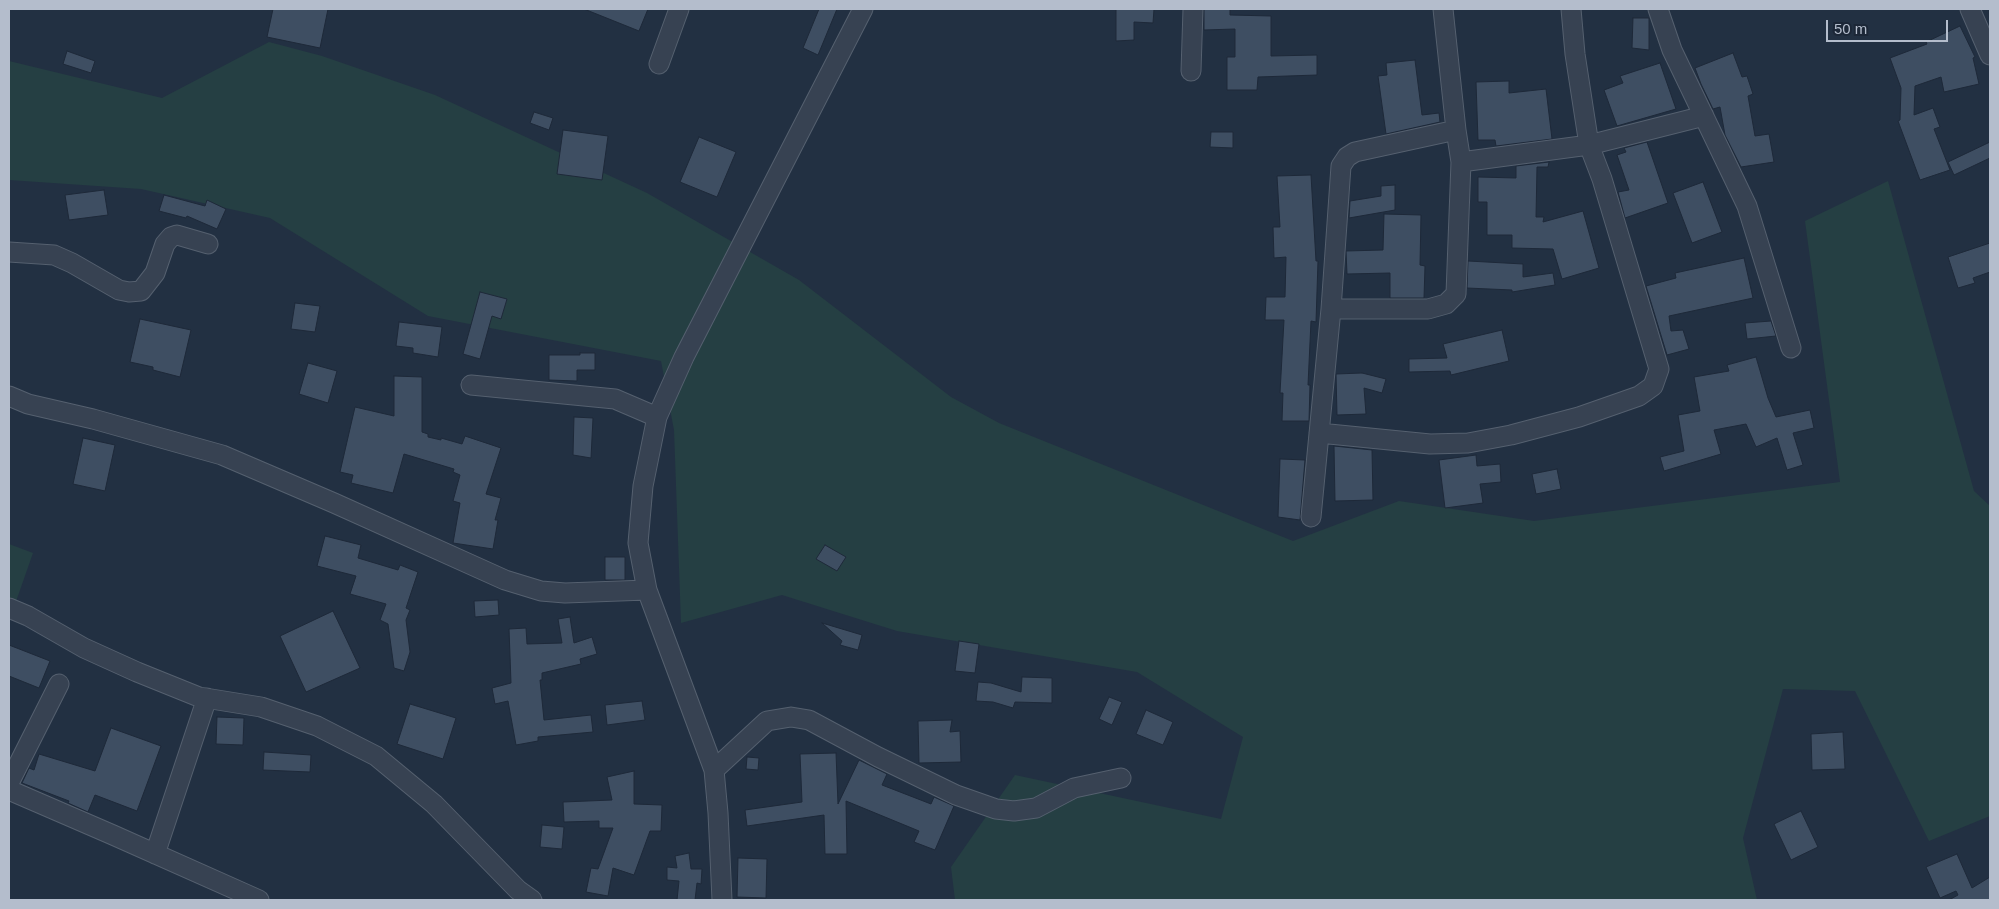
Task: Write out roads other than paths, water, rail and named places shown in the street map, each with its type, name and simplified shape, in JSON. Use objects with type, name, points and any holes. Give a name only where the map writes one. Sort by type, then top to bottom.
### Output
[{"type":"street","points":[[658,64],[679,9]]},
{"type":"street","points":[[722,900],[714,770],[646,590],[638,543],[643,486],[657,417],[684,357],[863,9]]},
{"type":"street","points":[[1191,71],[1193,9]]},
{"type":"street","points":[[1331,308],[1428,309],[1446,304],[1456,294],[1461,162],[1443,9]]},
{"type":"street","points":[[1319,433],[1430,444],[1468,443],[1511,435],[1578,417],[1639,396],[1653,386],[1659,369],[1602,179],[1589,145],[1575,54],[1571,9]]},
{"type":"street","points":[[1658,9],[1672,50],[1747,206],[1791,348]]},
{"type":"street","points":[[1970,9],[1990,55]]},
{"type":"street","points":[[1461,162],[1589,145],[1704,116]]},
{"type":"street","points":[[1311,517],[1331,308],[1340,166],[1346,157],[1355,152],[1456,130]]},
{"type":"street","points":[[9,252],[54,255],[119,290],[129,292],[141,291],[154,273],[165,244],[171,237],[177,235],[208,244]]},
{"type":"street","points":[[471,385],[615,399],[657,417]]},
{"type":"street","points":[[9,396],[28,404],[93,419],[222,455],[334,502],[505,580],[523,586],[541,591],[565,593],[646,590]]},
{"type":"street","points":[[9,608],[28,616],[84,648],[137,672],[199,697],[261,707],[317,726],[376,756],[434,804],[518,890],[532,900]]},
{"type":"street","points":[[9,783],[59,684]]},
{"type":"street","points":[[154,854],[207,698]]},
{"type":"street","points":[[714,770],[767,721],[791,717],[809,720],[878,757],[956,795],[996,809],[1036,808],[1074,788],[1121,778]]},
{"type":"street","points":[[9,790],[258,900]]}]
